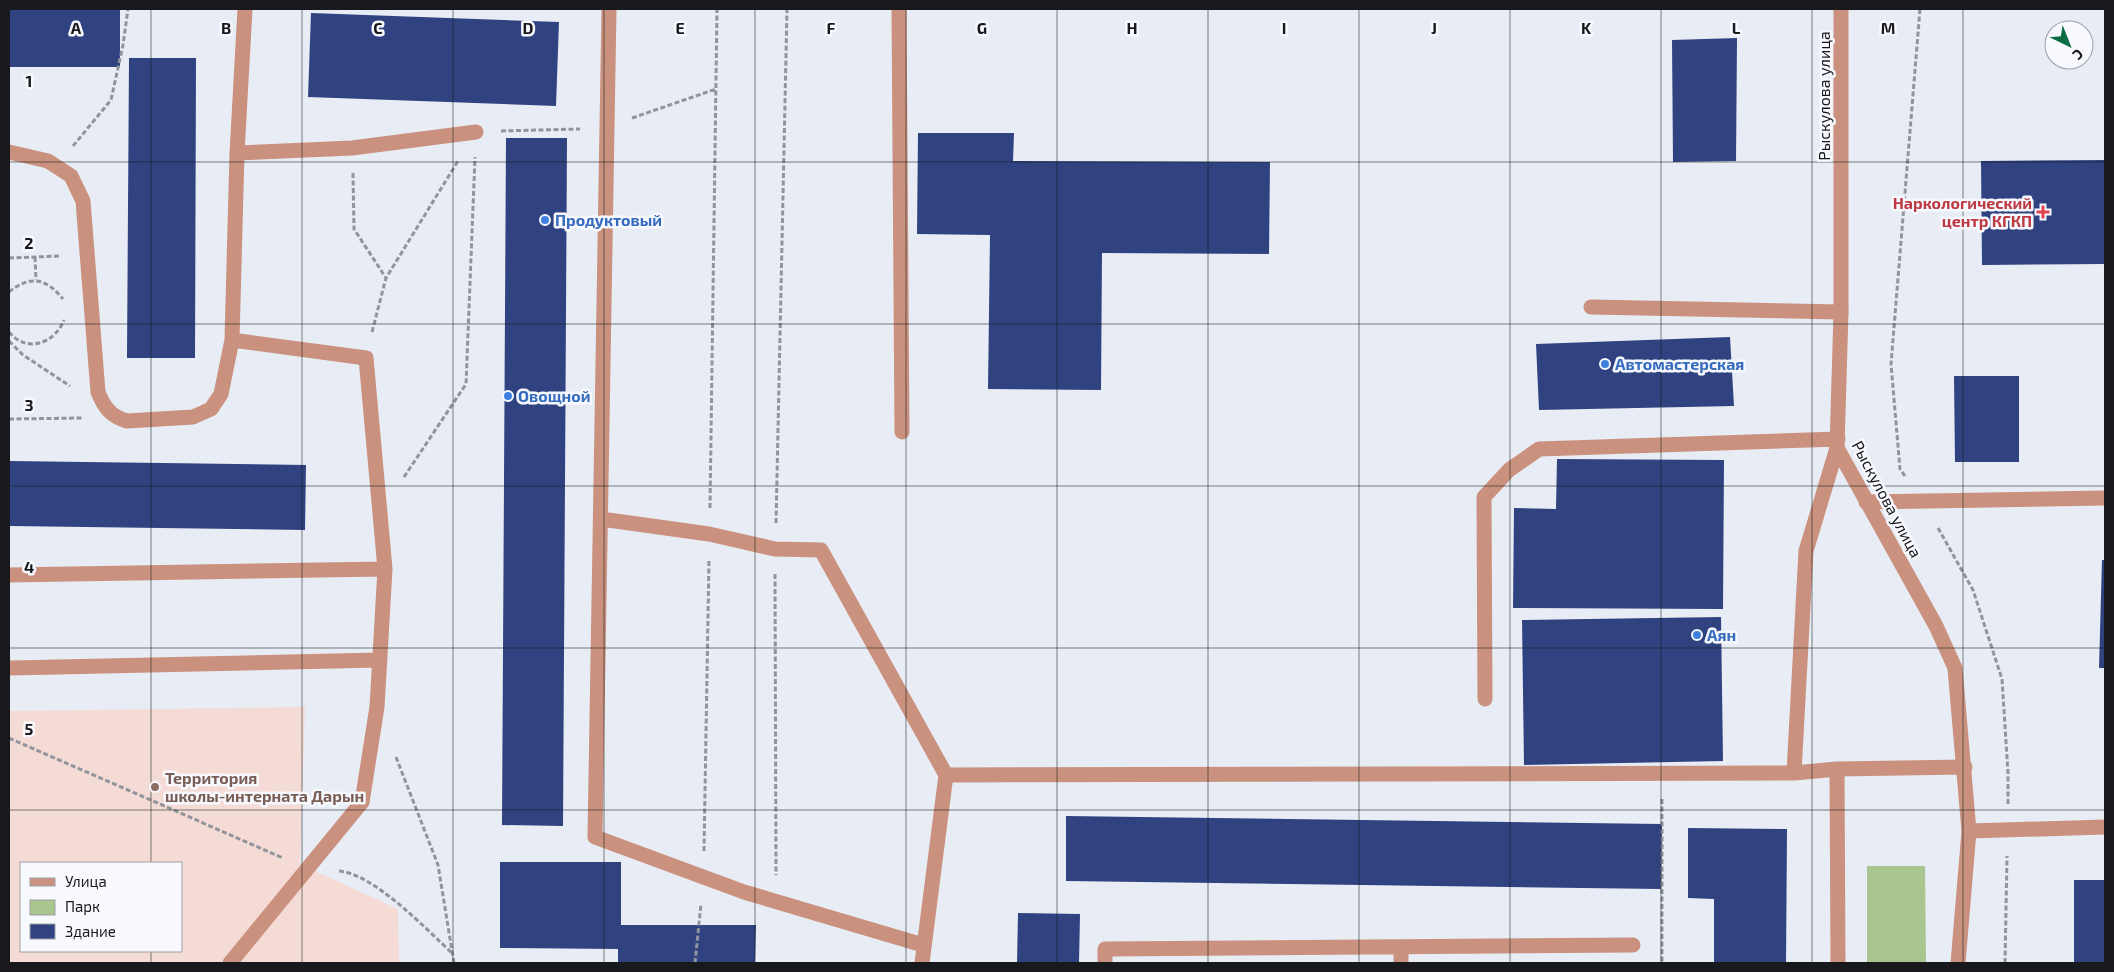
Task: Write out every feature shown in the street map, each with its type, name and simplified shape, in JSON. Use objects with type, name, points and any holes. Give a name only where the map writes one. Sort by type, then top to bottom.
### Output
[{"type":"street","points":[[9,152],[48,161],[57,166],[71,176],[83,201],[98,392],[104,408],[116,418],[127,421],[193,417],[211,409],[221,394],[232,340],[237,153],[245,9]]},
{"type":"street","points":[[608,9],[595,837],[776,902],[923,945]]},
{"type":"street","points":[[899,9],[902,432]]},
{"type":"street","name":"Рыскулова улица","points":[[1841,9],[1841,312],[1838,444],[1866,502],[1936,626],[1955,668],[1969,830],[1958,963]]},
{"type":"street","points":[[237,153],[352,148],[476,132]]},
{"type":"street","points":[[1591,307],[1841,312]]},
{"type":"street","points":[[230,963],[362,802],[377,707],[384,569],[366,358],[232,340]]},
{"type":"street","points":[[1485,699],[1484,496],[1509,470],[1539,449],[1838,444],[1806,551],[1794,772]]},
{"type":"street","points":[[1866,502],[2105,498]]},
{"type":"street","points":[[601,519],[709,534],[775,549],[821,550],[946,775],[922,963]]},
{"type":"street","points":[[9,575],[384,569]]},
{"type":"street","points":[[10,668],[380,660]]},
{"type":"street","points":[[946,775],[1794,772],[1837,769],[1965,767]]},
{"type":"street","points":[[1837,769],[1838,963]]},
{"type":"street","points":[[1969,830],[2105,827]]},
{"type":"street","points":[[1105,963],[1105,950],[1632,945]]},
{"type":"street","points":[[1401,947],[1401,963]]},
{"type":"path","points":[[57,166],[111,100],[123,46],[128,9]]},
{"type":"path","points":[[695,963],[704,877],[718,9]]},
{"type":"path","points":[[776,902],[775,549],[787,9]]},
{"type":"path","points":[[1906,174],[1920,9]]},
{"type":"path","points":[[476,132],[606,128],[716,89]]},
{"type":"path","points":[[366,358],[386,278],[476,132]]},
{"type":"path","points":[[380,512],[466,384],[476,132]]},
{"type":"path","points":[[352,148],[354,229],[386,278]]},
{"type":"path","points":[[9,258],[87,255]]},
{"type":"path","points":[[35,257],[36,280]]},
{"type":"path","points":[[9,292],[20,283],[36,280],[52,286],[63,299],[64,307]]},
{"type":"path","points":[[9,332],[14,339],[30,345],[47,342],[60,331],[66,316]]},
{"type":"path","points":[[14,339],[10,343],[23,356],[104,408]]},
{"type":"path","points":[[9,419],[116,418]]},
{"type":"path","points":[[9,738],[308,869],[352,872],[399,904],[452,953]]},
{"type":"path","points":[[395,754],[438,865],[454,963]]},
{"type":"path","points":[[1662,773],[1662,963]]},
{"type":"path","points":[[2008,773],[2008,811]]},
{"type":"path","points":[[2006,963],[2007,849]]},
{"type":"shaded area","name":"Территория школы-интерната Дарын","points":[[305,707],[300,864],[398,909],[399,963],[9,963],[9,711]]},
{"type":"green space","points":[[1867,866],[1925,866],[1926,963],[1867,963]]},
{"type":"building","points":[[9,9],[120,9],[120,67],[9,67]]},
{"type":"building","points":[[311,13],[559,22],[556,106],[308,97]]},
{"type":"building","points":[[1737,38],[1736,161],[1673,162],[1672,40]]},
{"type":"building","points":[[129,58],[196,58],[195,358],[127,358]]},
{"type":"building","points":[[918,133],[1014,133],[1013,161],[1270,162],[1269,254],[1102,253],[1101,390],[988,389],[990,235],[917,234]]},
{"type":"building","points":[[506,138],[567,138],[563,826],[502,825]]},
{"type":"building","name":"Наркологический центр КГКП","points":[[2105,160],[2105,264],[1982,265],[1981,161]]},
{"type":"building","points":[[1730,337],[1734,406],[1539,410],[1536,344]]},
{"type":"building","points":[[1954,376],[2019,376],[2019,462],[1955,462]]},
{"type":"building","points":[[1557,459],[1724,460],[1723,609],[1513,608],[1514,508],[1556,509]]},
{"type":"building","points":[[9,461],[306,465],[305,530],[9,526]]},
{"type":"building","points":[[2102,560],[2105,560],[2105,668],[2099,668]]},
{"type":"building","points":[[1721,617],[1723,761],[1524,765],[1522,620]]},
{"type":"building","points":[[1066,816],[1662,824],[1661,889],[1066,881]]},
{"type":"building","points":[[1688,828],[1787,829],[1786,963],[1714,963],[1714,899],[1688,898]]},
{"type":"building","points":[[500,862],[621,862],[621,925],[756,925],[755,963],[618,963],[618,949],[500,948]]},
{"type":"building","points":[[2074,880],[2105,880],[2105,963],[2074,963]]},
{"type":"building","points":[[1018,913],[1080,914],[1079,963],[1017,963]]},
{"type":"place","name":"Наркологический центр КГКП","points":[[2043,212]]},
{"type":"place","name":"Продуктовый","points":[[545,220]]},
{"type":"place","name":"Автомастерская","points":[[1605,364]]},
{"type":"place","name":"Овощной","points":[[508,396]]},
{"type":"place","name":"Аян","points":[[1697,635]]},
{"type":"place","name":"Территория школы-интерната Дарын","points":[[155,787]]}]
